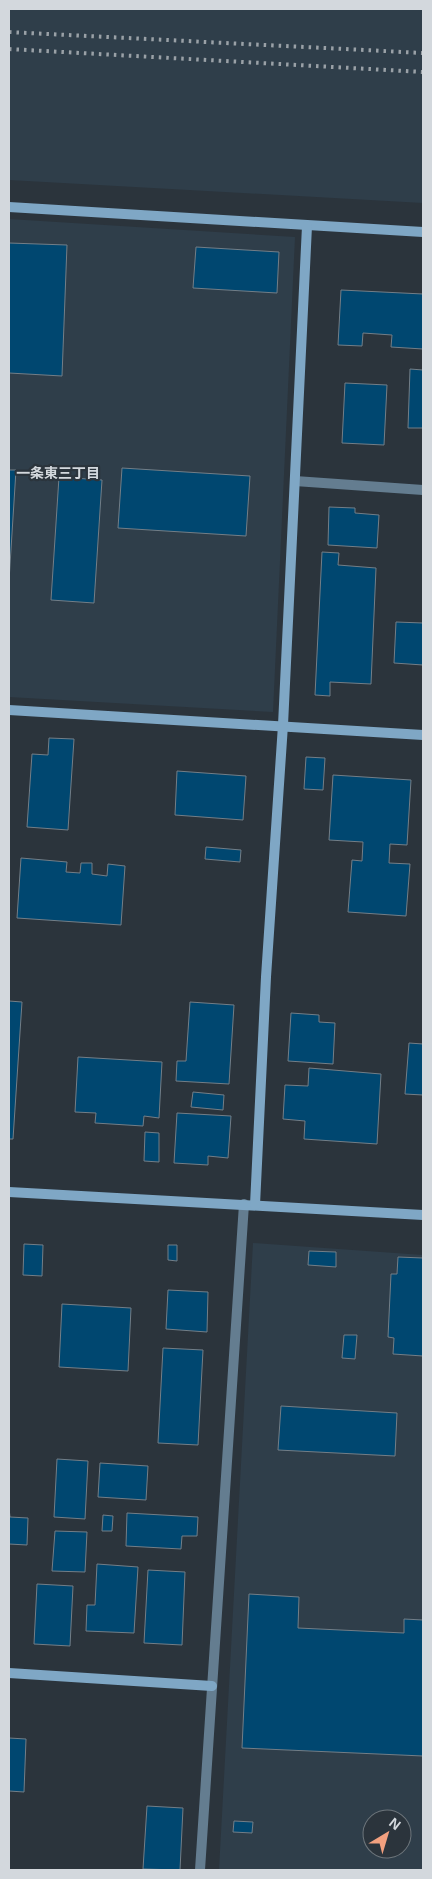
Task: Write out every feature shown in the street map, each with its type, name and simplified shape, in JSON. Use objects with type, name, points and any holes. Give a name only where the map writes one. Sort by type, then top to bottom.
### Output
[{"type":"street","points":[[9,207],[423,232]]},
{"type":"street","points":[[255,1205],[266,977],[283,725],[307,226]]},
{"type":"street","points":[[294,481],[423,490]]},
{"type":"street","points":[[9,710],[283,725],[423,735]]},
{"type":"street","points":[[9,1192],[423,1214]]},
{"type":"street","points":[[200,1870],[244,1204]]},
{"type":"street","points":[[9,1673],[212,1686]]},
{"type":"shaded area","points":[[9,9],[423,9],[423,203],[9,180]]},
{"type":"shaded area","points":[[9,219],[295,237],[273,712],[9,697]]},
{"type":"shaded area","points":[[253,1243],[423,1255],[423,1870],[219,1870]]},
{"type":"building","points":[[9,243],[67,245],[62,376],[9,373]]},
{"type":"building","points":[[196,247],[279,252],[277,293],[193,288]]},
{"type":"building","points":[[341,290],[423,294],[423,349],[391,347],[392,335],[363,333],[362,346],[338,345]]},
{"type":"building","points":[[410,369],[423,370],[423,428],[408,428]]},
{"type":"building","points":[[345,383],[387,385],[384,445],[342,443]]},
{"type":"building","points":[[122,468],[250,476],[246,536],[118,528]]},
{"type":"building","points":[[9,470],[16,470],[9,581]]},
{"type":"building","points":[[59,477],[102,480],[94,603],[51,600]]},
{"type":"building","points":[[329,507],[355,508],[355,513],[379,515],[377,548],[328,545]]},
{"type":"building","points":[[322,552],[339,553],[338,565],[376,568],[371,684],[330,682],[330,696],[315,695]]},
{"type":"building","points":[[396,622],[423,623],[423,665],[394,663]]},
{"type":"building","points":[[49,738],[74,739],[68,830],[27,827],[32,754],[48,755]]},
{"type":"building","points":[[306,757],[325,758],[323,790],[304,789]]},
{"type":"building","points":[[177,771],[246,776],[243,820],[175,815]]},
{"type":"building","points":[[333,775],[411,780],[407,845],[390,844],[389,863],[410,864],[406,916],[348,912],[352,860],[362,861],[363,842],[329,840]]},
{"type":"building","points":[[206,847],[241,850],[240,862],[205,859]]},
{"type":"building","points":[[21,858],[67,862],[66,872],[80,873],[81,863],[92,863],[92,874],[107,876],[108,864],[125,866],[121,925],[17,918]]},
{"type":"building","points":[[9,1001],[22,1002],[13,1139],[9,1139]]},
{"type":"building","points":[[190,1002],[234,1005],[229,1084],[176,1081],[177,1061],[186,1061]]},
{"type":"building","points":[[291,1013],[319,1015],[319,1022],[335,1023],[333,1064],[288,1061]]},
{"type":"building","points":[[409,1043],[423,1044],[423,1095],[405,1094]]},
{"type":"building","points":[[78,1057],[162,1062],[159,1118],[144,1116],[143,1126],[95,1123],[96,1113],[75,1112]]},
{"type":"building","points":[[309,1068],[381,1074],[377,1144],[304,1139],[305,1121],[283,1119],[285,1085],[308,1086]]},
{"type":"building","points":[[193,1092],[224,1095],[223,1110],[191,1107]]},
{"type":"building","points":[[177,1113],[231,1116],[228,1158],[208,1156],[208,1165],[174,1163]]},
{"type":"building","points":[[145,1132],[159,1133],[159,1162],[144,1161]]},
{"type":"building","points":[[24,1244],[43,1245],[42,1276],[23,1275]]},
{"type":"building","points":[[168,1245],[177,1245],[177,1261],[168,1260]]},
{"type":"building","points":[[309,1251],[336,1252],[336,1267],[308,1265]]},
{"type":"building","points":[[398,1257],[423,1258],[423,1356],[393,1354],[394,1338],[388,1337],[391,1274],[397,1274]]},
{"type":"building","points":[[168,1290],[208,1292],[207,1332],[166,1329]]},
{"type":"building","points":[[62,1304],[131,1308],[128,1371],[59,1367]]},
{"type":"building","points":[[344,1335],[357,1335],[355,1359],[342,1358]]},
{"type":"building","points":[[163,1348],[203,1350],[198,1445],[158,1443]]},
{"type":"building","points":[[281,1406],[397,1413],[395,1456],[278,1450]]},
{"type":"building","points":[[57,1459],[88,1461],[85,1519],[54,1517]]},
{"type":"building","points":[[100,1463],[148,1466],[146,1500],[98,1497]]},
{"type":"building","points":[[9,1508],[10,1517],[28,1518],[27,1545],[9,1544]]},
{"type":"building","points":[[127,1513],[198,1517],[197,1536],[182,1536],[181,1549],[126,1546]]},
{"type":"building","points":[[103,1515],[113,1516],[112,1531],[102,1531]]},
{"type":"building","points":[[55,1531],[87,1532],[85,1572],[52,1571]]},
{"type":"building","points":[[97,1564],[138,1567],[134,1633],[86,1631],[87,1605],[95,1605]]},
{"type":"building","points":[[148,1570],[185,1572],[182,1645],[144,1643]]},
{"type":"building","points":[[37,1584],[73,1586],[70,1646],[34,1644]]},
{"type":"building","points":[[249,1594],[299,1597],[298,1628],[404,1633],[404,1619],[423,1620],[423,1756],[242,1748]]},
{"type":"building","points":[[9,1738],[26,1739],[24,1792],[9,1791]]},
{"type":"building","points":[[147,1806],[183,1808],[180,1870],[143,1869]]},
{"type":"building","points":[[234,1821],[253,1822],[252,1833],[233,1832]]},
{"type":"railway","points":[[9,32],[423,53]]},
{"type":"railway","points":[[9,49],[423,72]]},
{"type":"district","name":"一条東三丁目","points":[[58,473]]}]
